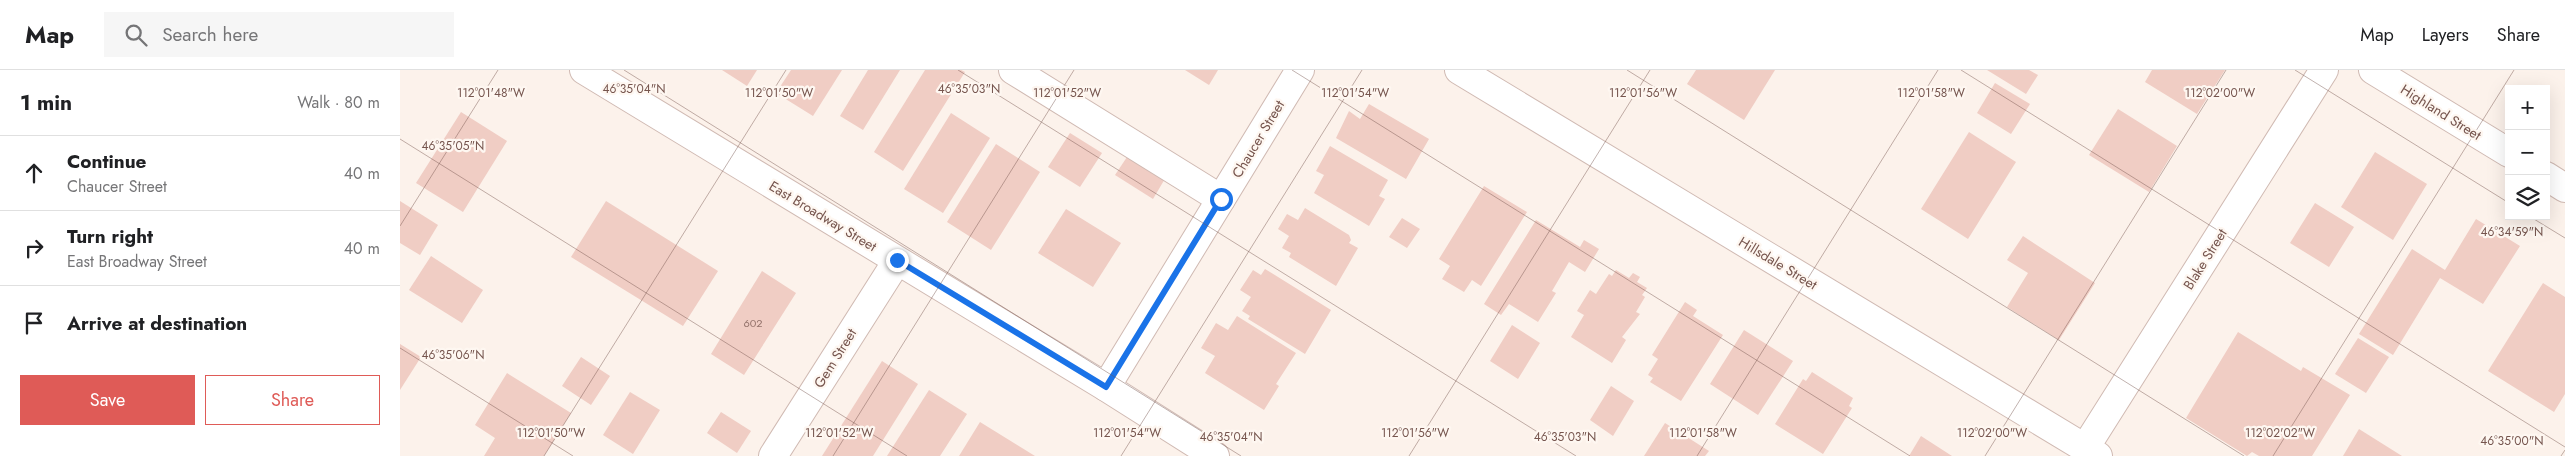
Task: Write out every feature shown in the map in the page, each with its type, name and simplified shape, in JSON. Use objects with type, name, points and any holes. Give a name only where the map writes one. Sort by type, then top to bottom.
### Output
[{"type":"street","name":"East Broadway Street","points":[[584,70],[1106,387],[1216,456]]},
{"type":"street","points":[[1013,70],[1221,199]]},
{"type":"street","name":"Chaucer Street","points":[[1106,387],[1300,70]]},
{"type":"street","name":"Hillsdale Street","points":[[1459,70],[2092,452]]},
{"type":"street","name":"Blake Street","points":[[2092,452],[2324,70]]},
{"type":"street","name":"Highland Street","points":[[2373,70],[2505,152]]},
{"type":"street","points":[[2550,179],[2565,188]]},
{"type":"street","name":"Gem Street","points":[[773,456],[897,260]]},
{"type":"building","points":[[722,70],[757,70],[747,86]]},
{"type":"building","points":[[791,70],[842,70],[813,116],[776,93]]},
{"type":"building","points":[[868,70],[900,70],[863,130],[840,116]]},
{"type":"building","points":[[925,70],[961,70],[965,72],[903,171],[874,152]]},
{"type":"building","points":[[1185,70],[1218,70],[1209,85]]},
{"type":"building","points":[[1696,70],[1775,70],[1744,120],[1687,84]]},
{"type":"building","points":[[1987,70],[2029,70],[2038,75],[2026,94]]},
{"type":"building","points":[[2152,70],[2225,70],[2197,114],[2145,82]]},
{"type":"building","points":[[1995,83],[2030,104],[2011,134],[1977,113]]},
{"type":"building","points":[[1369,104],[1429,139],[1406,179],[1336,138],[1349,111],[1360,119]]},
{"type":"building","points":[[2118,109],[2177,146],[2149,192],[2089,155]]},
{"type":"building","points":[[461,112],[507,141],[463,212],[416,183]]},
{"type":"building","points":[[951,113],[990,138],[943,213],[904,189]]},
{"type":"building","points":[[1969,132],[2016,162],[1968,239],[1921,209]]},
{"type":"building","points":[[1070,133],[1102,153],[1080,187],[1048,167]]},
{"type":"building","points":[[996,144],[1040,172],[991,250],[947,222]]},
{"type":"building","points":[[1330,146],[1388,180],[1379,196],[1385,199],[1369,226],[1314,193],[1324,175],[1316,171]]},
{"type":"building","points":[[2375,152],[2427,184],[2393,240],[2341,207]]},
{"type":"building","points":[[1129,154],[1166,177],[1153,199],[1115,175]]},
{"type":"building","points":[[1484,186],[1527,212],[1481,286],[1472,280],[1464,292],[1442,279],[1450,266],[1439,259]]},
{"type":"building","points":[[400,201],[438,225],[420,255],[400,243]]},
{"type":"building","points":[[606,201],[718,271],[683,326],[571,257]]},
{"type":"building","points":[[2315,203],[2354,227],[2329,267],[2290,243]]},
{"type":"building","points":[[1305,208],[1349,235],[1351,240],[1349,243],[1358,248],[1336,286],[1289,257],[1291,253],[1282,248],[1289,236],[1278,229],[1287,214],[1298,220]]},
{"type":"building","points":[[1066,209],[1121,243],[1093,287],[1038,253]]},
{"type":"building","points":[[1402,218],[1420,229],[1407,248],[1389,237]]},
{"type":"building","points":[[2476,219],[2520,246],[2483,304],[2440,278],[2393,355],[2359,334],[2412,249],[2445,270]]},
{"type":"building","points":[[1536,220],[1580,247],[1584,240],[1599,249],[1585,272],[1569,262],[1552,291],[1556,293],[1538,322],[1509,304],[1501,315],[1484,304]]},
{"type":"building","points":[[2023,236],[2095,283],[2059,340],[2007,307],[2028,273],[2007,260]]},
{"type":"building","points":[[431,256],[483,290],[462,323],[409,290]]},
{"type":"building","points":[[1265,269],[1331,310],[1305,354],[1248,319],[1250,316],[1242,311],[1251,297],[1240,290],[1253,270],[1261,275]]},
{"type":"building","points":[[1616,270],[1629,278],[1633,273],[1640,277],[1637,282],[1647,288],[1642,295],[1645,297],[1636,312],[1640,314],[1622,337],[1626,340],[1612,363],[1571,337],[1584,315],[1577,311],[1590,290],[1596,294],[1609,274],[1612,276]]},
{"type":"building","points":[[762,271],[796,293],[744,375],[711,354]]},
{"type":"building","points":[[2543,283],[2565,297],[2565,394],[2554,412],[2488,371]]},
{"type":"building","points":[[1685,302],[1697,310],[1693,316],[1723,335],[1681,401],[1650,382],[1653,378],[1648,375],[1658,359],[1652,355]]},
{"type":"building","points":[[1237,316],[1296,353],[1276,384],[1279,386],[1264,410],[1205,373],[1215,356],[1201,348],[1216,323],[1228,330]]},
{"type":"building","points":[[1512,325],[1540,343],[1518,379],[1490,361]]},
{"type":"building","points":[[1744,330],[1793,361],[1758,415],[1710,384]]},
{"type":"building","points":[[2238,332],[2301,371],[2303,367],[2350,395],[2312,456],[2259,456],[2252,452],[2247,456],[2186,418]]},
{"type":"building","points":[[2358,338],[2389,357],[2366,393],[2335,374]]},
{"type":"building","points":[[400,344],[421,357],[400,390]]},
{"type":"building","points":[[581,357],[610,376],[591,405],[562,386]]},
{"type":"building","points":[[882,361],[918,384],[873,456],[822,456]]},
{"type":"building","points":[[1812,372],[1853,398],[1849,406],[1852,408],[1823,454],[1775,424],[1803,379],[1806,381]]},
{"type":"building","points":[[507,373],[571,413],[544,456],[484,456],[495,438],[475,425]]},
{"type":"building","points":[[1611,386],[1634,401],[1613,436],[1590,420]]},
{"type":"building","points":[[929,390],[967,414],[940,456],[887,456]]},
{"type":"building","points":[[630,392],[660,410],[633,454],[603,435]]},
{"type":"building","points":[[721,412],[751,431],[737,453],[707,433]]},
{"type":"building","points":[[980,422],[1035,456],[959,456]]},
{"type":"building","points":[[1665,423],[1709,451],[1705,456],[1644,456]]},
{"type":"building","points":[[2359,429],[2402,456],[2343,456]]},
{"type":"building","points":[[1921,436],[1952,456],[1909,456]]},
{"type":"route","points":[[897,260],[1106,387],[1221,199]]}]
